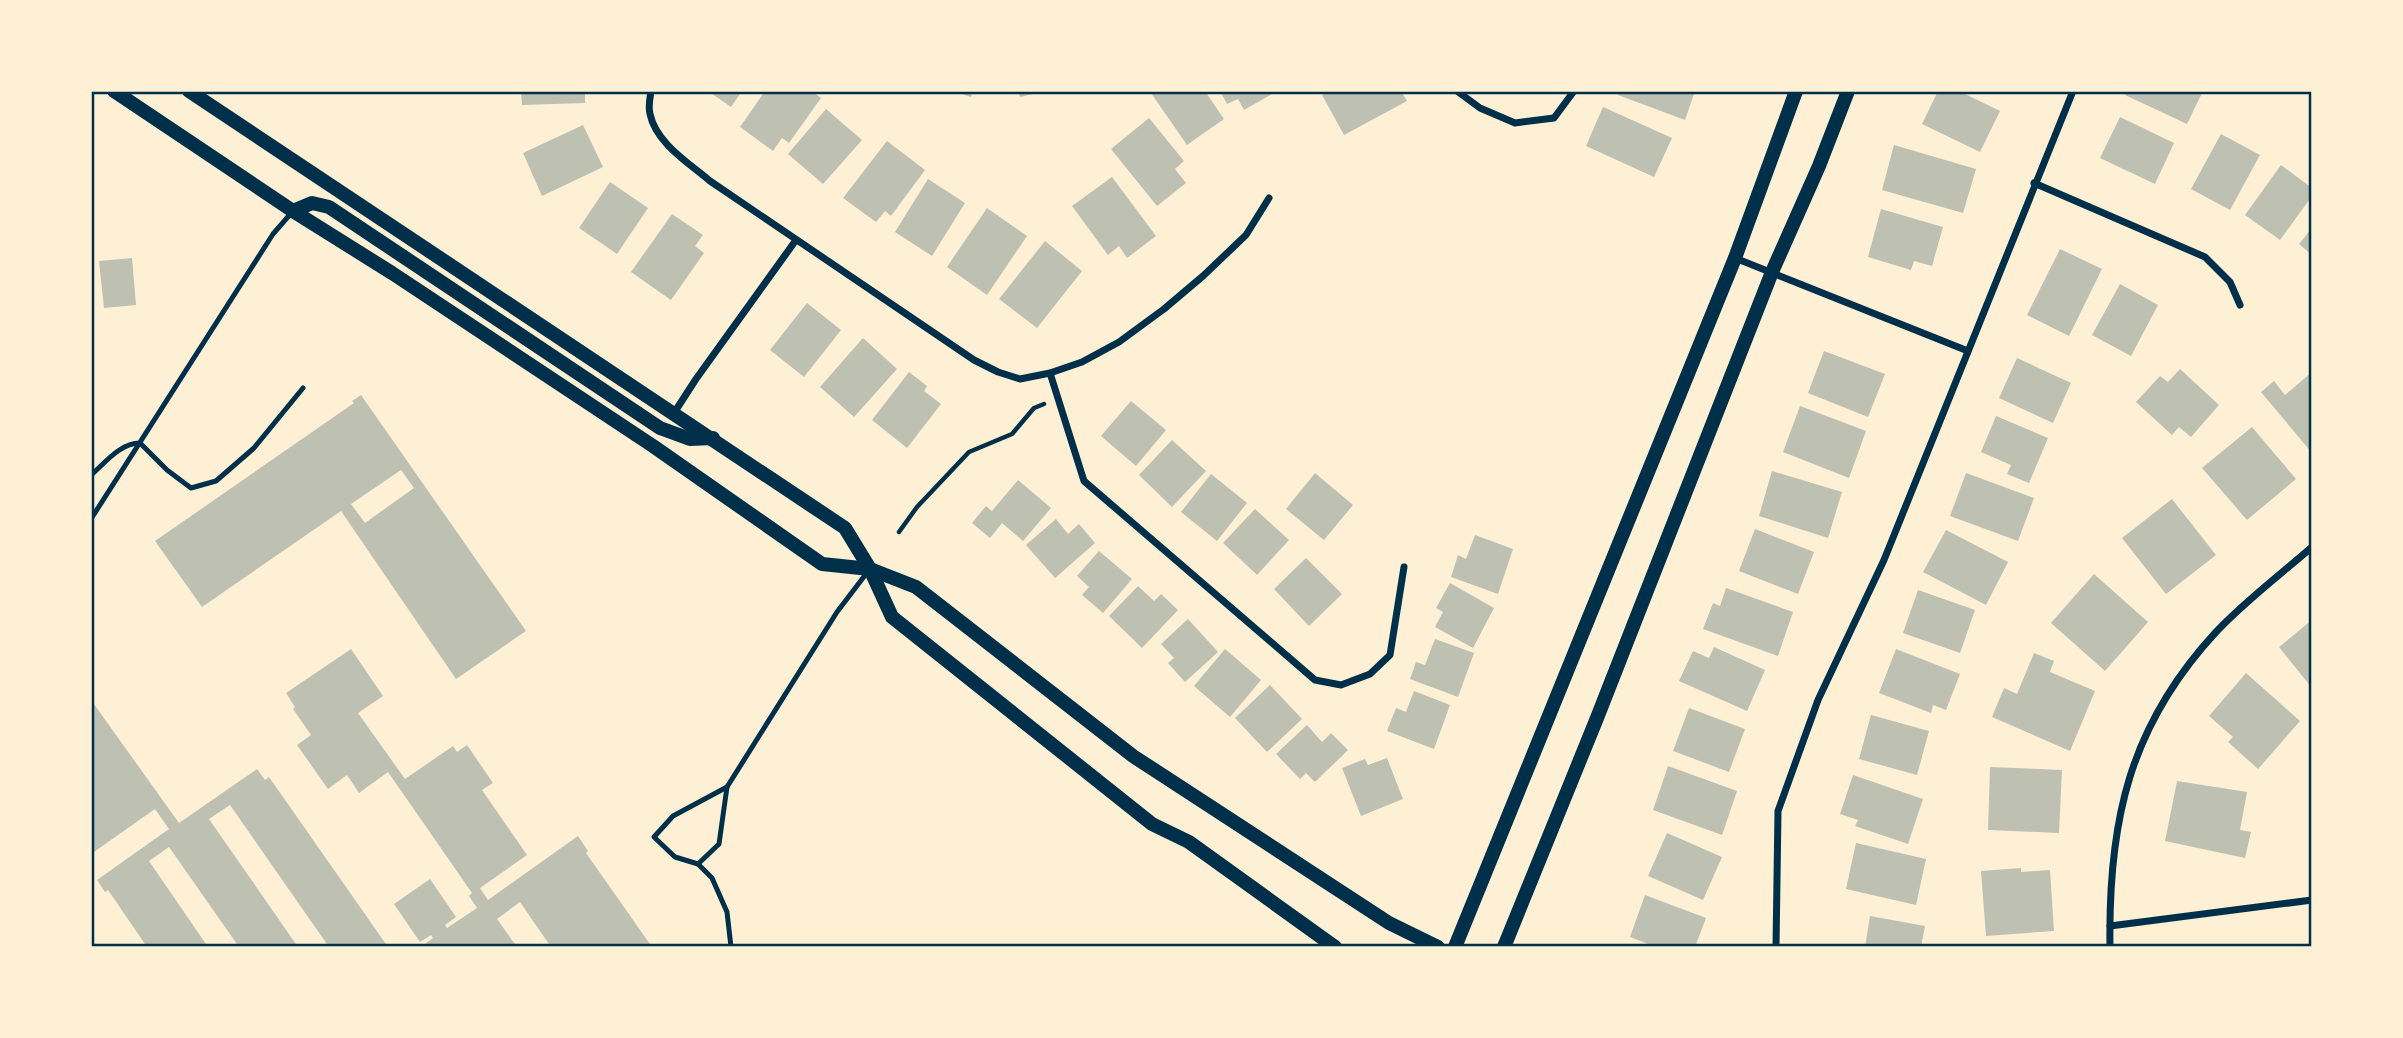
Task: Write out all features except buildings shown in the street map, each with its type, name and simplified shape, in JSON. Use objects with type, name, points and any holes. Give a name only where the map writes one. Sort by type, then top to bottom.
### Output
[{"type":"main road","points":[[114,91],[653,446],[822,564],[870,569],[916,587],[1133,756],[1389,923],[1438,947]]},
{"type":"main road","points":[[189,91],[845,528],[870,569],[892,617],[1153,824],[1189,842],[1335,947]]},
{"type":"main road","points":[[1455,947],[1735,258],[1796,91]]},
{"type":"main road","points":[[1504,947],[1772,272],[1819,166],[1848,91]]},
{"type":"main road","points":[[293,211],[312,202],[330,207],[660,428],[691,439],[713,438]]},
{"type":"street","points":[[651,91],[650,115],[661,136],[673,150],[710,181],[986,366],[1020,379],[1050,373],[1082,362],[1119,342],[1164,309],[1245,234],[1269,198]]},
{"type":"street","points":[[1457,91],[1480,108],[1515,123],[1554,118],[1574,91]]},
{"type":"street","points":[[1776,947],[1778,811],[1818,700],[1884,560],[2073,91]]},
{"type":"street","points":[[2034,183],[2205,257],[2230,282],[2240,305]]},
{"type":"street","points":[[674,413],[796,240]]},
{"type":"street","points":[[1735,258],[1968,351]]},
{"type":"street","points":[[1050,373],[1084,481],[1315,680],[1341,685],[1370,674],[1390,655],[1404,567]]},
{"type":"street","points":[[2110,947],[2117,823],[2134,758],[2149,725],[2167,694],[2218,630],[2312,547]]},
{"type":"street","points":[[2110,926],[2312,900]]},
{"type":"lane","points":[[91,519],[273,233],[293,211]]},
{"type":"lane","points":[[91,475],[120,449],[130,443],[140,443],[167,470],[191,488],[216,481],[254,448],[303,388]]},
{"type":"lane","points":[[698,864],[719,844],[727,787],[837,612],[870,569]]},
{"type":"lane","points":[[727,787],[673,816],[654,837],[675,857],[698,864],[712,877],[727,912],[731,947]]},
{"type":"path","points":[[900,532],[917,507],[969,452],[1012,434],[1034,408],[1058,400]]}]
